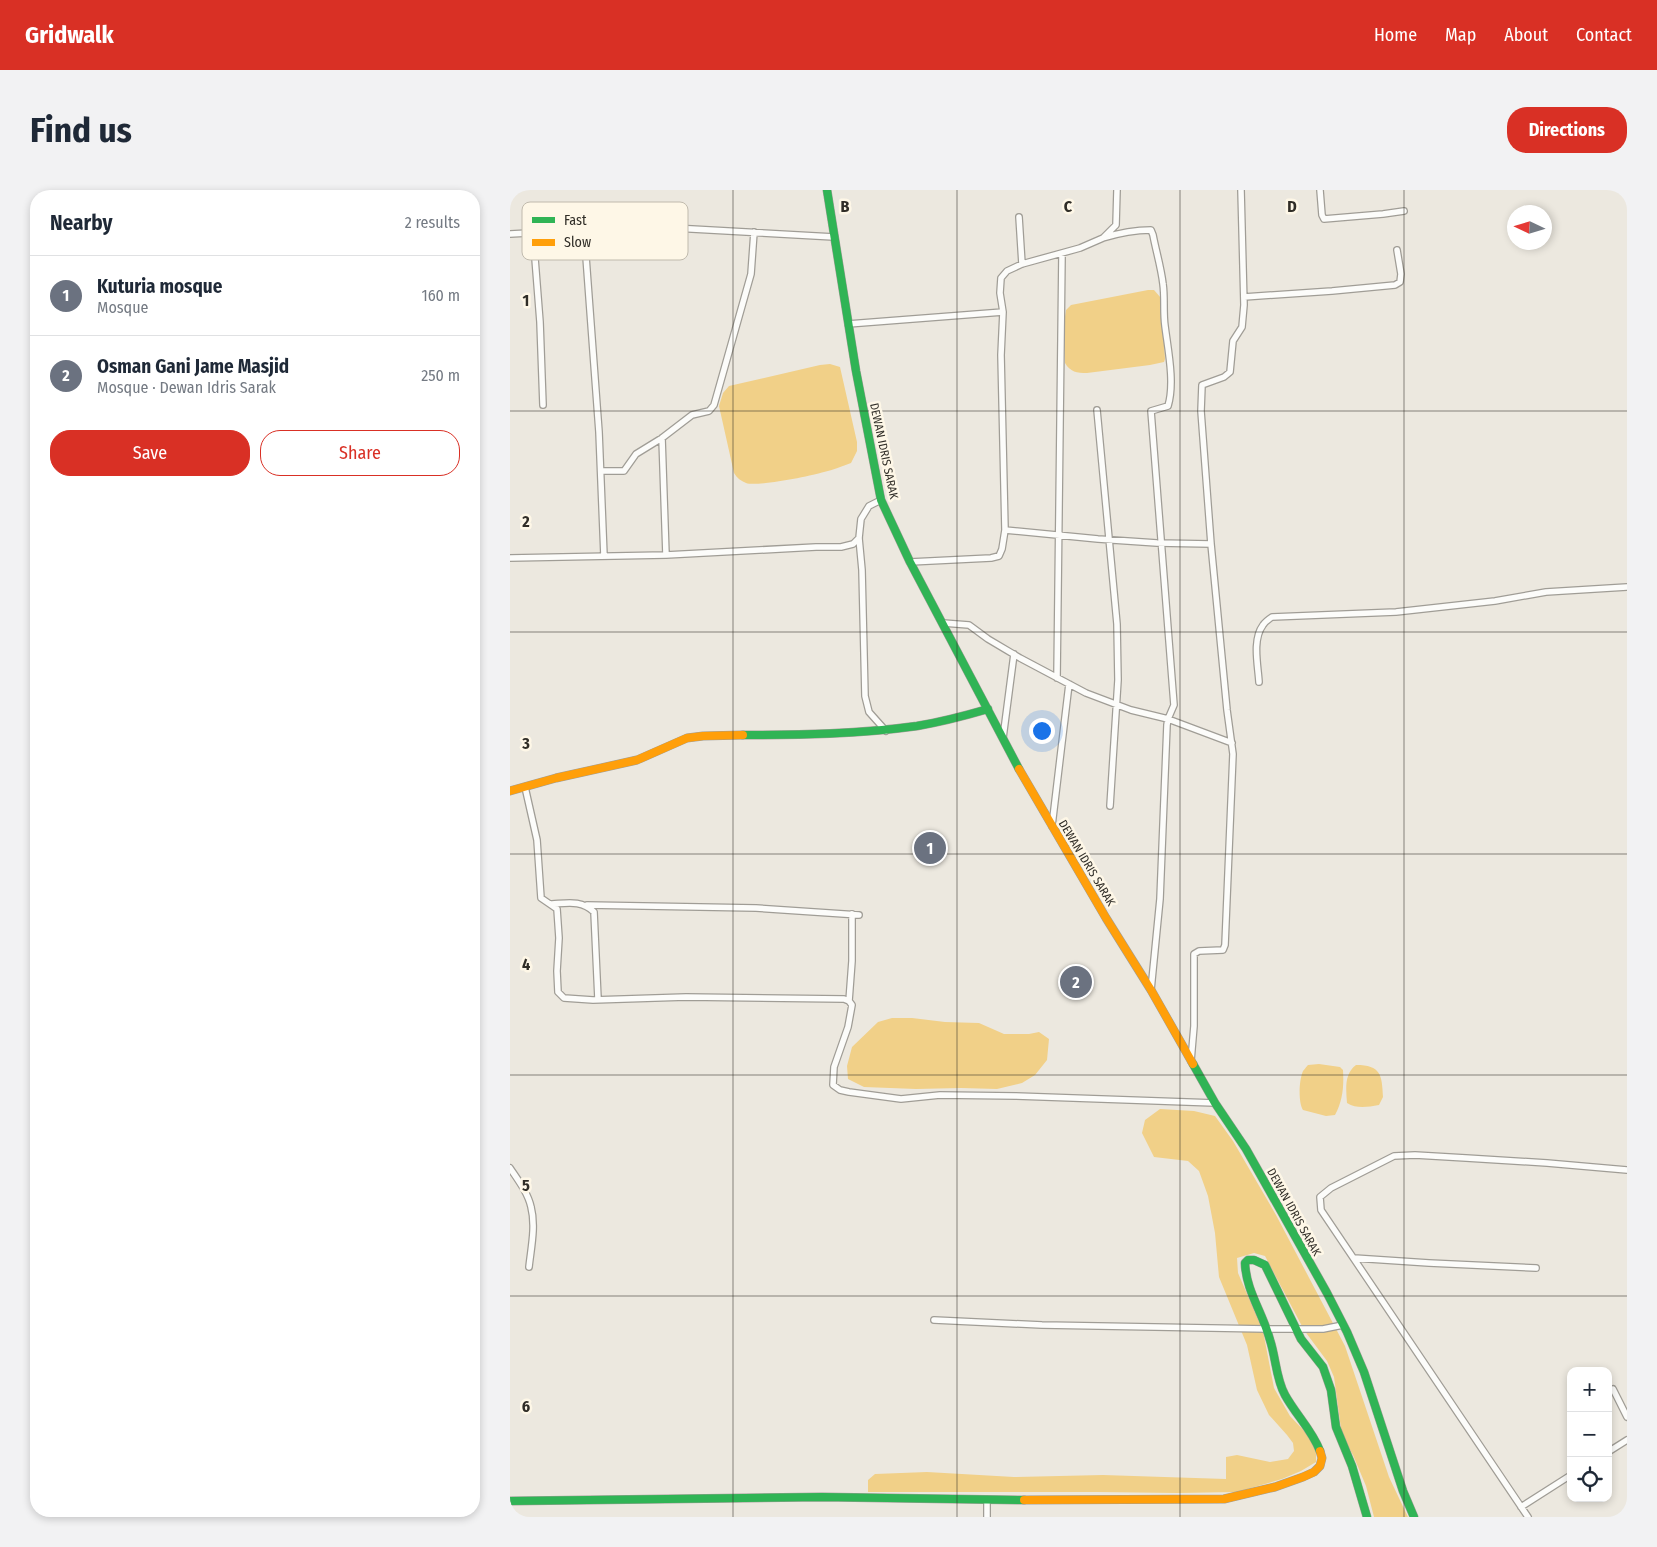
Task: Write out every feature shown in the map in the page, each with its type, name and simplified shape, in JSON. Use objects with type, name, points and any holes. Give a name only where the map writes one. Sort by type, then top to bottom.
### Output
[{"type":"street","name":"DEWAN IDRIS SARAK","points":[[827,190],[848,324],[881,500],[910,562],[1024,779],[1151,990],[1215,1103],[1246,1149],[1344,1325],[1367,1380],[1403,1491],[1414,1517]]},
{"type":"street","points":[[1117,190],[1116,225],[1122,232]]},
{"type":"street","points":[[1191,1061],[1194,1026],[1194,954],[1199,951],[1223,950],[1225,945],[1232,814],[1233,754],[1212,544],[1201,411],[1202,385],[1224,377],[1230,372],[1233,341],[1242,327],[1244,297],[1241,190]]},
{"type":"street","points":[[1320,190],[1322,215],[1324,218],[1404,211]]},
{"type":"street","points":[[1019,217],[1022,264]]},
{"type":"street","points":[[1103,238],[1116,225]]},
{"type":"street","points":[[688,229],[834,237]]},
{"type":"street","points":[[910,562],[991,558],[999,556],[1002,549],[1005,530],[1001,278],[1007,271],[1022,264],[1062,254],[1103,238],[1122,232],[1151,230],[1163,285],[1171,392],[1168,406],[1150,411],[1174,705],[1168,719],[1160,899],[1151,990]]},
{"type":"street","points":[[601,471],[624,470],[636,454],[662,438],[692,414],[709,410],[714,405],[751,274],[754,232]]},
{"type":"street","points":[[1244,297],[1332,291],[1395,284],[1400,282],[1401,274],[1397,250]]},
{"type":"street","points":[[1057,678],[1062,254]]},
{"type":"street","points":[[535,260],[540,322],[543,405]]},
{"type":"street","points":[[586,260],[601,471],[604,556]]},
{"type":"street","points":[[848,324],[1002,312]]},
{"type":"street","points":[[1097,410],[1117,624],[1118,680],[1110,806]]},
{"type":"street","points":[[662,438],[666,555]]},
{"type":"street","points":[[881,500],[869,506],[860,519],[859,538],[862,570],[865,696],[870,712],[886,731]]},
{"type":"street","points":[[1005,530],[1109,540],[1212,544]]},
{"type":"street","points":[[510,558],[666,555],[816,547],[841,548],[853,544],[859,538]]},
{"type":"street","points":[[1259,682],[1257,651],[1259,635],[1263,624],[1272,617],[1396,612],[1494,601],[1546,592],[1627,587]]},
{"type":"street","points":[[943,623],[969,625],[988,639],[1086,693],[1117,705],[1168,719],[1232,743]]},
{"type":"street","points":[[1003,738],[1014,654]]},
{"type":"street","points":[[1052,826],[1069,684]]},
{"type":"street","points":[[510,791],[556,778],[637,760],[687,738],[897,730],[962,717],[988,709]]},
{"type":"street","points":[[525,787],[537,840],[541,898],[557,909],[559,938],[558,992],[564,998],[598,1000],[686,997],[810,998],[844,999],[849,1001]]},
{"type":"street","points":[[552,904],[573,902],[587,905],[756,908],[859,915]]},
{"type":"street","points":[[587,905],[594,912],[598,1000]]},
{"type":"street","points":[[852,914],[852,961],[849,1001],[852,1005],[848,1028],[834,1067],[834,1085],[840,1090],[901,1099],[940,1096],[1016,1096],[1215,1103]]},
{"type":"street","points":[[1528,1517],[1321,1210],[1320,1196],[1331,1188],[1394,1156],[1415,1155],[1466,1158],[1627,1170]]},
{"type":"street","points":[[510,1168],[522,1186],[531,1207],[533,1227],[529,1267]]},
{"type":"street","points":[[1354,1258],[1429,1264],[1536,1268]]},
{"type":"street","points":[[510,1501],[822,1497],[988,1500],[1224,1499],[1245,1496],[1295,1481],[1313,1473],[1320,1466],[1322,1460],[1321,1451],[1315,1438],[1284,1394],[1267,1329],[1247,1282],[1246,1263],[1248,1260],[1254,1260],[1265,1266],[1301,1339],[1323,1367],[1332,1390],[1336,1427],[1352,1466],[1367,1517]]},
{"type":"street","points":[[934,1320],[1042,1325],[1267,1329],[1324,1329],[1344,1325]]},
{"type":"street","points":[[1613,1388],[1627,1418]]},
{"type":"street","points":[[1612,1449],[1627,1440]]},
{"type":"street","points":[[1521,1507],[1567,1478]]},
{"type":"street","points":[[987,1517],[988,1500]]},
{"type":"shaded area","points":[[1154,290],[1161,298],[1164,362],[1087,373],[1077,372],[1069,368],[1065,363],[1063,330],[1066,310],[1071,305]]},
{"type":"shaded area","points":[[830,364],[840,367],[857,442],[857,451],[851,463],[817,474],[772,482],[752,484],[739,479],[734,473],[719,406],[723,393],[729,386]]},
{"type":"shaded area","points":[[892,1018],[979,1023],[1004,1034],[1039,1032],[1049,1039],[1047,1060],[1035,1075],[1022,1083],[997,1089],[864,1087],[848,1079],[847,1066],[852,1047],[878,1022]]},
{"type":"shaded area","points":[[1319,1064],[1340,1067],[1343,1070],[1342,1093],[1335,1115],[1326,1116],[1303,1110],[1301,1106],[1300,1091],[1303,1071],[1308,1065]]},
{"type":"shaded area","points":[[1356,1065],[1371,1067],[1381,1077],[1383,1097],[1379,1105],[1358,1107],[1347,1103],[1346,1087],[1348,1077]]},
{"type":"shaded area","points":[[1160,1109],[1194,1111],[1215,1116],[1233,1141],[1276,1215],[1345,1346],[1389,1477],[1408,1517],[1374,1517],[1366,1486],[1353,1455],[1342,1436],[1334,1377],[1327,1361],[1304,1330],[1265,1256],[1254,1253],[1237,1258],[1238,1273],[1263,1331],[1274,1388],[1290,1416],[1309,1436],[1316,1450],[1316,1462],[1282,1479],[1237,1492],[868,1492],[868,1480],[875,1474],[927,1472],[1014,1477],[1103,1475],[1226,1479],[1226,1457],[1237,1455],[1270,1462],[1288,1459],[1294,1451],[1293,1443],[1269,1415],[1257,1390],[1247,1345],[1219,1277],[1215,1233],[1208,1196],[1199,1171],[1188,1161],[1154,1157],[1142,1133],[1145,1120]]},
{"type":"traffic: fast","points":[[827,190],[856,371],[881,500],[910,562],[1019,769]]},
{"type":"traffic: fast","points":[[743,735],[830,734],[895,729],[935,723],[988,709]]},
{"type":"traffic: fast","points":[[1193,1064],[1215,1103],[1246,1149],[1347,1332],[1364,1372],[1403,1491],[1414,1517]]},
{"type":"traffic: fast","points":[[1320,1451],[1313,1436],[1282,1389],[1267,1330],[1248,1283],[1245,1263],[1248,1260],[1254,1260],[1265,1265],[1301,1339],[1323,1367],[1331,1390],[1336,1427],[1352,1466],[1367,1517]]},
{"type":"traffic: fast","points":[[510,1501],[822,1497],[1024,1500]]},
{"type":"traffic: slow","points":[[510,791],[556,778],[637,760],[687,738],[743,735]]},
{"type":"traffic: slow","points":[[1019,769],[1193,1064]]},
{"type":"traffic: slow","points":[[1024,1500],[1224,1499],[1275,1487],[1314,1472],[1320,1466],[1322,1458],[1320,1451]]},
{"type":"place","name":"Kuturia mosque","points":[[930,848]]},
{"type":"place","name":"Osman Gani Jame Masjid","points":[[1076,982]]}]
